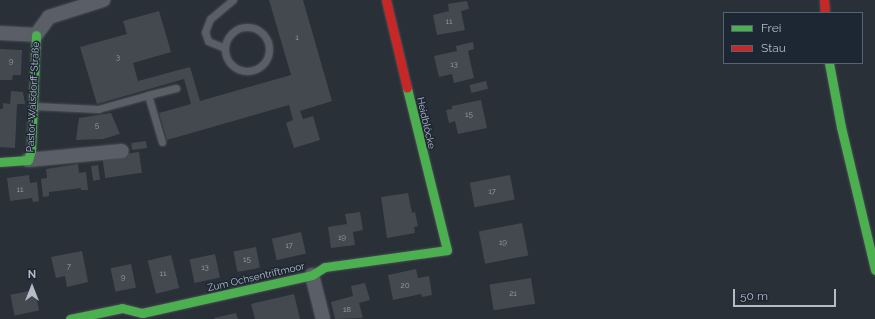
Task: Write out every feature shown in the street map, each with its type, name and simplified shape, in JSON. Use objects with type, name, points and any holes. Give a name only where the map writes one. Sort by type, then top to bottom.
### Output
[{"type":"street","points":[[0,33],[36,35],[50,17],[103,0]]},
{"type":"street","name":"Heidblöcke","points":[[386,0],[424,163],[435,196],[447,250]]},
{"type":"street","points":[[824,0],[825,12]]},
{"type":"street","name":"Pastor-Walsdorff-Straße","points":[[28,160],[34,106],[36,35]]},
{"type":"street","points":[[829,64],[841,127],[875,270]]},
{"type":"street","name":"Pastor-Walsdorff-Straße","points":[[0,162],[122,151]]},
{"type":"street","name":"Zum Ochsentriftmoor","points":[[70,319],[122,308],[142,314],[312,275],[324,267],[447,250]]},
{"type":"street","points":[[312,275],[322,319]]},
{"type":"lane","points":[[225,48],[231,33],[245,26],[261,31],[269,45],[269,52],[262,66],[246,71],[231,64],[225,48],[208,41],[205,32],[210,19],[233,0]]},
{"type":"lane","points":[[34,106],[98,109],[176,88]]},
{"type":"lane","points":[[148,95],[162,142]]},
{"type":"building","points":[[269,0],[303,0],[332,101],[300,111],[303,119],[313,116],[320,140],[294,148],[286,123],[293,120],[289,105],[167,140],[159,113],[191,104],[184,79],[97,104],[80,47],[127,34],[123,21],[159,11],[171,52],[133,63],[138,81],[190,67],[200,101],[291,75]]},
{"type":"building","points":[[467,1],[469,9],[461,11],[465,30],[437,35],[433,15],[449,11],[448,4]]},
{"type":"building","points":[[473,42],[474,49],[468,51],[474,78],[454,83],[452,74],[439,77],[434,56],[457,51],[456,46]]},
{"type":"building","points":[[0,49],[22,50],[21,75],[13,75],[12,80],[0,80]]},
{"type":"building","points":[[486,81],[488,89],[471,93],[470,85]]},
{"type":"building","points":[[11,91],[23,92],[25,104],[17,104],[15,148],[0,147],[0,109],[3,109],[3,103],[10,104]]},
{"type":"building","points":[[481,100],[487,128],[458,134],[455,121],[449,123],[446,110],[452,109],[452,106]]},
{"type":"building","points":[[111,113],[120,134],[103,139],[76,140],[79,118]]},
{"type":"building","points":[[146,141],[147,148],[132,150],[131,143]]},
{"type":"building","points":[[139,152],[142,173],[105,178],[102,157]]},
{"type":"building","points":[[78,164],[79,173],[86,172],[88,190],[81,190],[81,188],[49,192],[49,196],[43,197],[41,179],[47,178],[46,169]]},
{"type":"building","points":[[98,165],[100,180],[93,181],[91,166]]},
{"type":"building","points":[[29,175],[30,183],[37,182],[39,201],[33,202],[32,198],[10,201],[7,178]]},
{"type":"building","points":[[510,175],[515,200],[475,207],[470,183]]},
{"type":"building","points":[[408,193],[412,213],[415,212],[418,226],[414,227],[415,233],[387,238],[381,197]]},
{"type":"building","points":[[360,212],[363,230],[353,232],[355,245],[331,248],[328,227],[347,224],[345,214]]},
{"type":"building","points":[[522,223],[528,255],[485,264],[479,231]]},
{"type":"building","points":[[301,232],[306,253],[277,260],[272,239]]},
{"type":"building","points":[[256,247],[260,268],[237,272],[233,251]]},
{"type":"building","points":[[82,251],[88,282],[67,287],[65,276],[56,278],[51,257]]},
{"type":"building","points":[[215,254],[220,277],[195,283],[190,259]]},
{"type":"building","points":[[171,255],[179,288],[156,294],[148,261]]},
{"type":"building","points":[[131,264],[136,287],[115,292],[110,268]]},
{"type":"building","points":[[416,269],[418,278],[429,276],[432,295],[422,297],[421,294],[393,300],[388,275]]},
{"type":"building","points":[[531,278],[535,304],[494,310],[490,285]]},
{"type":"building","points":[[365,283],[370,300],[359,303],[363,318],[335,319],[331,302],[353,296],[351,286]]},
{"type":"building","points":[[35,290],[39,311],[14,315],[10,295]]},
{"type":"building","points":[[294,294],[300,319],[255,319],[251,304]]},
{"type":"building","points":[[236,313],[238,319],[214,319],[214,318]]},
{"type":"traffic: fast","points":[[0,162],[28,160],[31,150],[36,35]]},
{"type":"traffic: fast","points":[[829,64],[841,127],[875,270]]},
{"type":"traffic: fast","points":[[70,319],[122,308],[142,313],[312,275],[325,267],[447,250],[407,88]]},
{"type":"traffic: jam","points":[[386,0],[407,88]]},
{"type":"traffic: jam","points":[[824,0],[825,12]]}]
